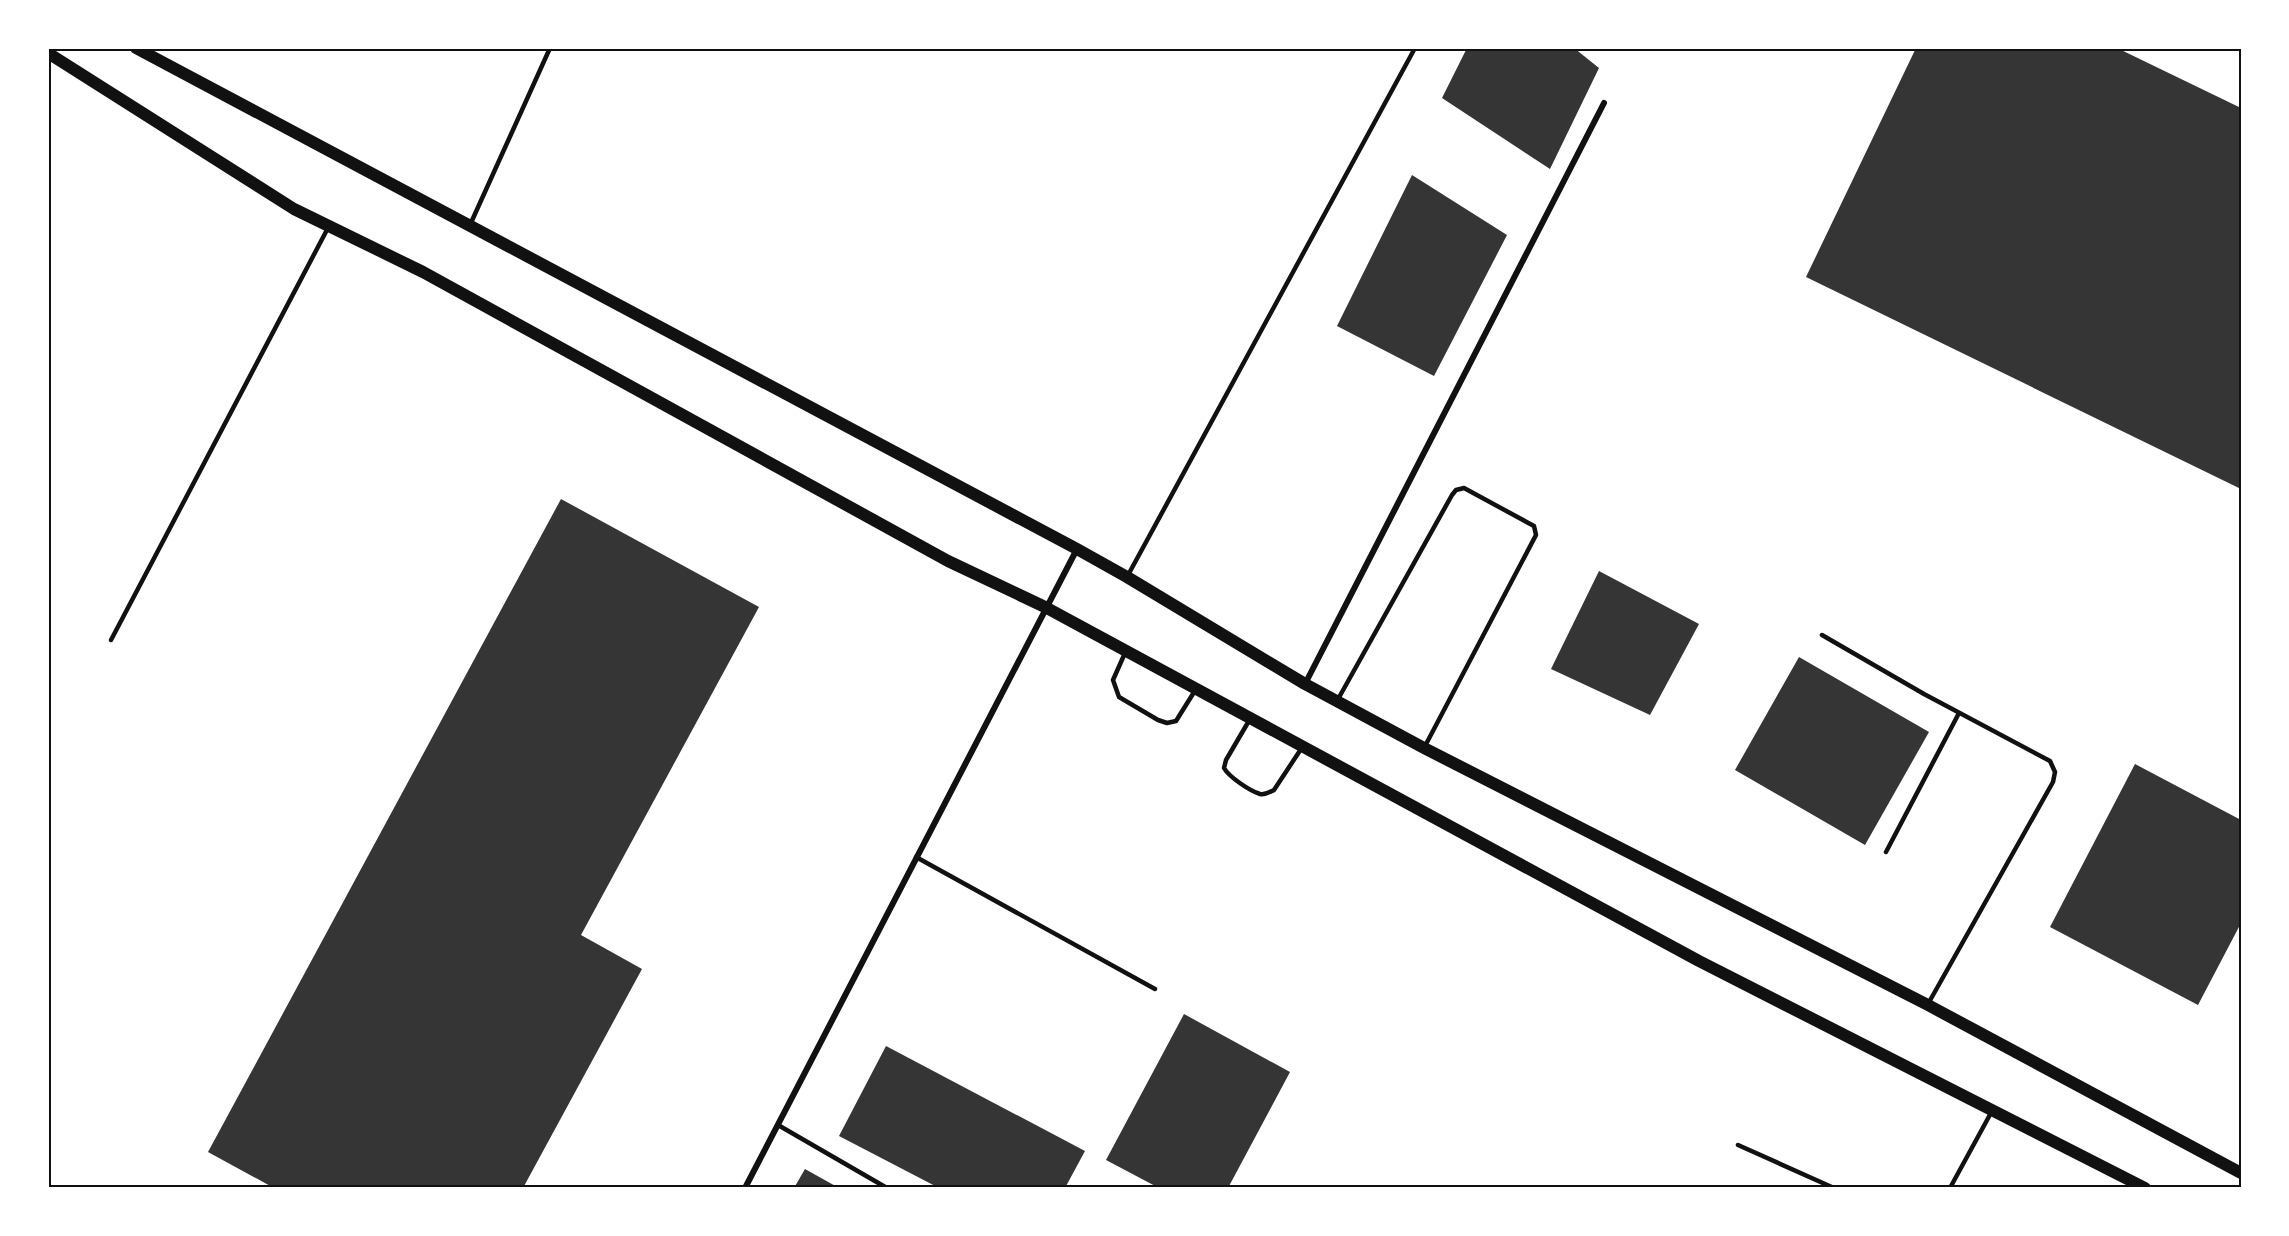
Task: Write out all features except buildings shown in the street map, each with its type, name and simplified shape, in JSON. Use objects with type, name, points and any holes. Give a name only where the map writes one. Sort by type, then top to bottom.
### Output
[{"type":"main road","points":[[136,48],[1077,549],[1305,684],[1424,748],[1928,1005],[2241,1173]]},
{"type":"main road","points":[[48,53],[294,209],[423,272],[948,561],[1045,607],[1699,961],[2145,1188]]},
{"type":"street","points":[[1305,684],[1604,103]]},
{"type":"street","points":[[745,1188],[1077,549]]},
{"type":"lane","points":[[470,225],[550,48]]},
{"type":"lane","points":[[1127,577],[1414,48]]},
{"type":"lane","points":[[111,640],[329,226]]},
{"type":"lane","points":[[1337,701],[1452,495],[1456,490],[1464,488],[1474,493],[1534,526],[1536,534],[1424,748]]},
{"type":"lane","points":[[1822,635],[2050,761],[2055,772],[2053,782],[1928,1005]]},
{"type":"lane","points":[[1126,651],[1113,680],[1114,688],[1119,697],[1158,720],[1167,723],[1176,721],[1196,689]]},
{"type":"lane","points":[[1886,852],[1959,712]]},
{"type":"lane","points":[[1250,718],[1224,768],[1228,776],[1260,794],[1267,794],[1274,789],[1302,747]]},
{"type":"lane","points":[[916,857],[1155,989]]},
{"type":"lane","points":[[1950,1188],[1992,1111]]},
{"type":"lane","points":[[778,1125],[887,1188]]},
{"type":"lane","points":[[1738,1144],[1834,1188]]}]
